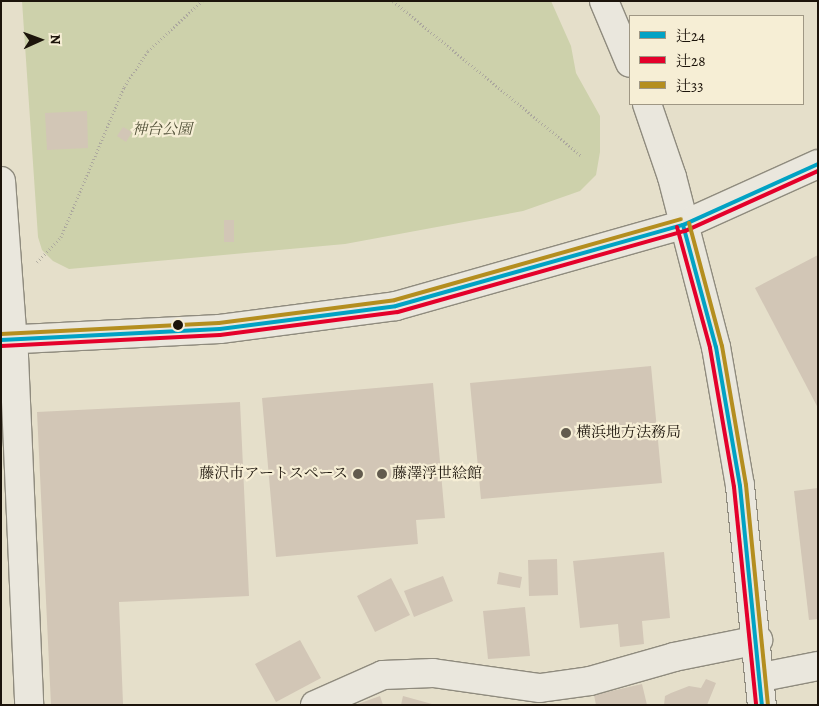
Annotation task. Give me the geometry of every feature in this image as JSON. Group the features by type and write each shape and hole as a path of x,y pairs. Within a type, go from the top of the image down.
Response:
{"street":[{"path":"604,1 629,61"},
{"path":"647,105 672,177 716,347 740,486 762,677 762,705"},
{"path":"7,340 220,329 396,306 683,225 818,164"},
{"path":"1,181 7,340 30,705"},
{"path":"315,705 383,675 433,673 540,688 590,681 674,657 758,640"},
{"path":"762,677 818,666"}],"path":[{"path":"31,268 61,237 124,87 148,51 202,1"},
{"path":"394,1 582,156"}],"green space":[{"name":"神台公園","path":"22,1 551,1 571,46 576,73 600,116 600,152 596,175 580,191 523,211 345,244 69,269 53,261 42,250 38,237"}],"building":[{"path":"87,111 88,148 47,150 45,113"},
{"path":"123,127 132,132 126,142 117,136"},
{"path":"224,220 234,220 234,242 224,242"},
{"path":"818,255 818,408 755,288"},
{"name":"横浜地方法務局","path":"651,366 662,483 481,499 470,383"},
{"path":"433,383 445,518 416,520 418,544 276,557 262,398"},
{"path":"240,402 249,596 119,602 123,704 51,705 37,412"},
{"path":"818,488 818,619 809,620 794,491"},
{"path":"664,552 670,618 642,621 644,644 620,647 618,624 580,628 573,561"},
{"path":"557,559 558,595 529,596 528,560"},
{"path":"499,572 522,577 520,588 497,584"},
{"path":"443,576 453,601 414,617 404,591"},
{"path":"391,578 410,615 375,632 357,596"},
{"path":"525,607 530,656 488,659 483,611"},
{"path":"300,640 321,678 276,702 255,664"},
{"path":"706,679 716,683 707,705 664,705 665,696 689,686 701,688"},
{"path":"642,684 647,705 596,705 594,695"},
{"path":"380,696 383,705 355,705"},
{"path":"403,696 432,704 432,705 401,705"}],"transit line":[{"name":"辻24","path":"1,340 220,329 396,306 683,225 818,164"},
{"name":"辻28","path":"1,346 220,335 398,312 685,231 818,171"},
{"name":"辻33","path":"1,334 219,323 395,300 681,219"},
{"name":"辻33","path":"689,223 722,346 746,485 768,704"},
{"name":"辻24","path":"683,225 716,347 740,486 762,705"},
{"name":"辻28","path":"677,227 710,348 734,487 756,705"}],"place":[{"name":"横浜地方法務局","path":"566,433"},
{"name":"藤沢市アートスペース","path":"358,474"},
{"name":"藤澤浮世絵館","path":"382,474"}]}
